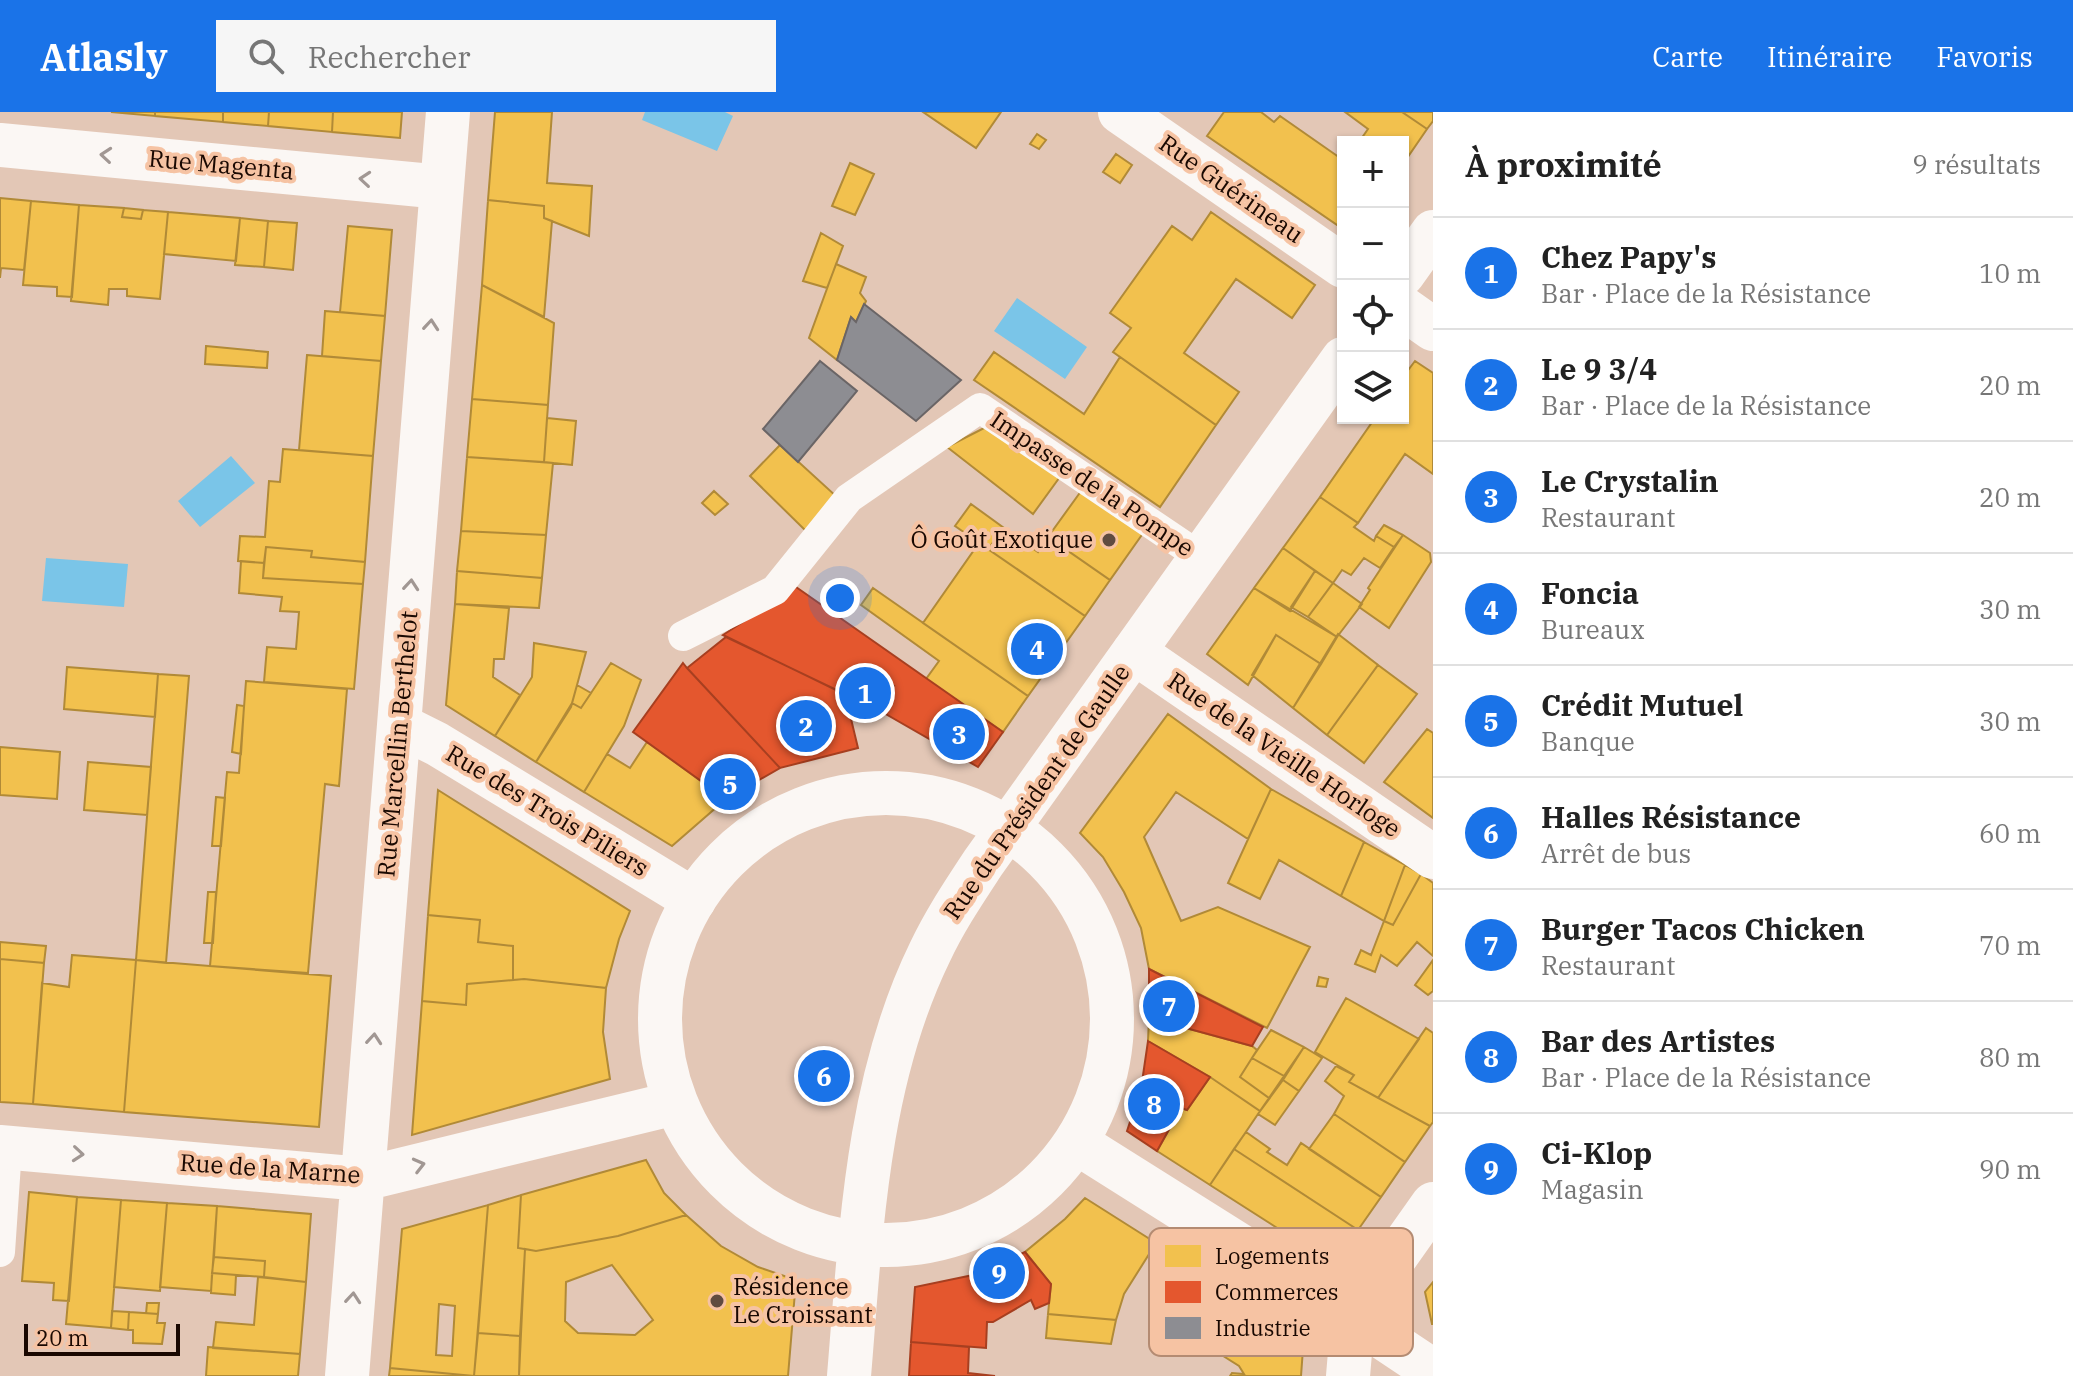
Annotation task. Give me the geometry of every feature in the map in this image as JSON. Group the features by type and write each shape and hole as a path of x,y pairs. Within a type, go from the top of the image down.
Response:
{"street":[{"name":"Rue Marcellin Berthelot","path":"347,1376 448,112"},
{"name":"Rue Guérineau","path":"1120,112 1337,262"},
{"name":"Rue Magenta","path":"0,145 442,187"},
{"path":"1409,266 1433,232"},
{"path":"1409,312 1433,329"},
{"name":"Rue du Président de Gaulle","path":"849,1376 865,1185 878,1113 899,1031 929,954 952,910 1337,367"},
{"name":"Rue de la Vieille Horloge","path":"1134,652 1433,857"},
{"name":"Rue des Trois Piliers","path":"399,725 437,744 694,900"},
{"path":"862,793 914,793 963,805 1010,828 1036,847 1080,899 1101,944 1112,993 1112,1043 1101,1092 1077,1143 1054,1171 1023,1200 986,1223 925,1243 861,1245 821,1236 783,1221 749,1200 719,1172 694,1140 675,1103 662,1052 661,1000 671,948 694,900 725,859 765,827 811,804 837,798 862,793"},
{"name":"Rue de la Marne","path":"4,1148 363,1179 675,1103"},
{"path":"1077,1143 1212,1228"},
{"path":"1413,1232 1433,1204"},
{"path":"1348,1376 1350,1356"},
{"path":"1411,1356 1433,1371"}],"lane":[{"name":"Impasse de la Pompe","path":"683,636 775,590 849,498 980,408 1202,558"},
{"path":"0,1252 4,1148"}],"water":[{"path":"645,112 725,112 733,116 717,151 642,120"},
{"path":"1017,298 1087,347 1065,379 994,331"},
{"path":"231,456 255,483 200,527 178,501"},
{"path":"46,558 128,564 124,607 42,601"}],"building: Logements":[{"path":"111,112 155,112 155,116"},
{"path":"155,112 223,112 223,122 155,116"},
{"path":"223,112 269,112 268,126 223,122"},
{"path":"269,112 333,112 332,132 268,126"},
{"path":"333,112 402,112 400,138 332,132"},
{"path":"495,112 552,112 547,183 592,186 589,236 544,218 544,206 488,200"},
{"path":"923,112 1001,112 976,148"},
{"path":"1224,112 1261,112 1274,122 1280,116 1337,156 1337,225 1207,136"},
{"path":"1345,112 1402,112 1427,129 1409,155 1409,136 1363,136 1368,129"},
{"path":"1402,112 1433,112 1433,121 1427,129"},
{"path":"1037,134 1046,140 1039,149 1030,144"},
{"path":"1116,154 1132,165 1120,183 1103,172"},
{"path":"850,163 874,174 855,215 832,206"},
{"path":"0,198 31,201 24,270 1,268 0,278"},
{"path":"488,200 544,206 544,218 552,221 544,317 482,285"},
{"path":"31,201 79,205 72,297 57,296 57,287 23,285"},
{"path":"79,205 124,208 122,217 141,219 143,210 168,212 160,299 127,296 127,289 109,289 108,305 71,301"},
{"path":"124,208 143,210 141,219 122,217"},
{"path":"168,212 240,218 236,261 164,254"},
{"path":"1211,212 1315,285 1292,318 1236,279 1184,353 1239,392 1216,425 1113,352 1131,328 1110,313 1172,226 1192,240"},
{"path":"240,218 268,221 264,267 235,265"},
{"path":"268,221 297,223 293,270 264,267"},
{"path":"348,226 392,230 385,316 340,312"},
{"path":"821,233 843,246 827,288 803,281"},
{"path":"836,264 866,277 860,293 866,301 856,322 851,317 837,360 809,338"},
{"path":"482,285 554,323 548,405 472,399"},
{"path":"325,311 385,316 381,361 322,356"},
{"path":"206,346 268,352 267,368 205,364"},
{"path":"994,352 1084,414 1120,357 1216,425 1160,507 974,380"},
{"path":"307,355 381,361 373,456 299,450"},
{"path":"1415,361 1433,373 1433,474 1405,454 1358,523 1320,497 1371,424 1409,424 1409,369"},
{"path":"472,399 548,405 544,462 467,457"},
{"path":"547,418 576,421 572,465 544,462"},
{"path":"990,425 1062,474 1033,514 947,447"},
{"path":"780,445 837,497 809,534 750,476"},
{"path":"283,449 373,456 365,562 311,557 312,551 266,547 264,563 238,561 240,536 265,537 269,481 280,482"},
{"path":"467,457 553,463 546,535 461,531"},
{"path":"1084,487 1146,529 1110,580 1048,537"},
{"path":"714,491 728,504 715,515 702,503"},
{"path":"1320,497 1358,523 1354,527 1374,541 1376,536 1394,547 1380,568 1364,558 1351,575 1342,570 1333,583 1283,548"},
{"path":"971,504 1004,528 988,549 955,526"},
{"path":"1384,525 1403,535 1394,547 1376,536"},
{"path":"1004,528 1038,552 1048,537 1110,580 1085,616 988,549"},
{"path":"461,531 546,535 542,578 457,571"},
{"path":"1403,535 1430,553 1431,562 1389,628 1359,607"},
{"path":"979,543 1085,616 1028,696 923,623"},
{"path":"266,547 312,551 311,557 365,562 363,584 263,578"},
{"path":"1283,548 1315,571 1290,611 1254,588"},
{"path":"241,561 264,563 263,578 363,584 354,689 264,682 267,647 296,649 299,612 280,611 282,597 239,593"},
{"path":"457,571 542,578 539,608 455,604"},
{"path":"1315,571 1333,583 1308,617 1291,607"},
{"path":"1333,583 1362,604 1337,637 1308,617"},
{"path":"873,588 1028,696 1003,732 926,679 939,661 861,605"},
{"path":"1254,588 1337,637 1321,664 1276,635 1248,685 1207,654"},
{"path":"455,604 509,608 504,659 494,659 493,677 520,695 495,736 446,705"},
{"path":"1338,634 1378,665 1327,735 1293,708"},
{"path":"1276,635 1321,664 1293,708 1252,675"},
{"path":"534,643 586,652 571,707 536,762 495,736 532,677"},
{"path":"611,663 641,680 624,726 584,792 536,762 572,703 581,708"},
{"path":"1378,665 1417,694 1364,763 1327,735"},
{"path":"67,667 158,674 155,717 64,709"},
{"path":"158,674 189,676 166,963 136,960"},
{"path":"246,681 347,689 339,786 325,784 308,973 210,966 227,772 239,773"},
{"path":"577,685 591,693 581,708 572,703"},
{"path":"237,705 244,706 241,754 232,752"},
{"path":"1168,714 1271,789 1248,839 1176,792 1144,837 1181,921 1218,907 1310,947 1267,1028 1149,969 1141,928 1124,892 1103,857 1080,833"},
{"path":"1427,729 1433,733 1433,818 1384,782"},
{"path":"647,742 726,799 672,846 584,792 607,754 630,768"},
{"path":"0,747 60,752 57,799 0,795"},
{"path":"88,762 151,767 147,815 84,810"},
{"path":"1271,789 1364,842 1341,896 1279,860 1260,899 1228,883"},
{"path":"438,790 630,911 606,988 513,980 513,946 478,942 480,920 428,915"},
{"path":"216,797 225,798 221,846 212,846"},
{"path":"1364,842 1405,865 1384,921 1341,896"},
{"path":"1405,865 1421,874 1393,925 1384,921"},
{"path":"1421,874 1433,883 1433,956 1417,942 1397,966 1381,955 1375,972 1355,964 1361,950 1371,955 1384,921 1393,925"},
{"path":"208,892 216,892 213,943 204,943"},
{"path":"428,915 480,920 478,942 513,946 513,980 467,984 466,1005 422,1001"},
{"path":"0,942 46,946 44,963 0,959"},
{"path":"72,955 136,960 124,1112 33,1104 42,983 69,987"},
{"path":"0,959 44,963 33,1104 0,1102"},
{"path":"136,960 331,976 319,1127 124,1112"},
{"path":"1433,960 1433,991 1428,995 1415,985"},
{"path":"1319,977 1328,979 1326,987 1317,986"},
{"path":"524,979 606,988 603,1032 610,1079 412,1135 422,1001 466,1005 467,984"},
{"path":"1346,998 1419,1039 1378,1098 1349,1082 1354,1075 1315,1052"},
{"path":"1149,1018 1252,1046 1257,1050 1240,1077 1269,1098 1260,1111 1148,1041"},
{"path":"1426,1028 1433,1033 1433,1122 1430,1126 1378,1098"},
{"path":"1271,1030 1304,1047 1284,1076 1252,1058"},
{"path":"1304,1047 1322,1058 1299,1091 1283,1080"},
{"path":"1252,1058 1284,1076 1269,1098 1240,1077"},
{"path":"1336,1066 1354,1075 1349,1082 1430,1126 1405,1162 1334,1114 1344,1096 1325,1081"},
{"path":"1210,1077 1260,1111 1210,1185 1157,1151 1181,1108 1187,1110"},
{"path":"1283,1080 1299,1091 1275,1125 1258,1114"},
{"path":"1334,1114 1405,1162 1381,1197 1309,1149"},
{"path":"1246,1132 1270,1149 1267,1152 1287,1165 1301,1143 1381,1197 1359,1228 1355,1228 1234,1149"},
{"path":"1234,1149 1355,1228 1277,1228 1210,1185"},
{"path":"646,1160 664,1193 686,1215 618,1236 536,1251 518,1248 521,1195"},
{"path":"29,1192 77,1197 69,1301 53,1300 54,1283 22,1281"},
{"path":"521,1195 518,1248 525,1249 520,1336 478,1333 488,1205"},
{"path":"77,1197 121,1200 111,1328 66,1324"},
{"path":"1085,1198 1149,1239 1149,1254 1124,1294 1116,1320 1048,1314 1051,1284 1025,1252"},
{"path":"121,1200 167,1203 160,1291 114,1287"},
{"path":"167,1203 217,1206 211,1291 160,1287"},
{"path":"488,1205 474,1376 390,1368 402,1229","holes":["439,1304 455,1306 452,1356 436,1355"]},
{"path":"217,1206 311,1214 306,1282 264,1277 265,1261 214,1257"},
{"name":"Résidence Le Croissant","path":"686,1215 721,1246 758,1267 796,1280 788,1376 519,1376 525,1249 536,1251 618,1236","holes":["612,1265 653,1320 635,1335 578,1333 565,1321 566,1282"]},
{"path":"214,1257 265,1261 264,1277 212,1273"},
{"path":"212,1273 236,1275 235,1295 211,1293"},
{"path":"258,1277 306,1282 300,1354 213,1348 216,1322 254,1325"},
{"path":"1433,1282 1433,1324 1432,1324 1425,1292"},
{"path":"147,1303 159,1303 158,1314 146,1314"},
{"path":"112,1311 129,1312 128,1330 111,1328"},
{"path":"129,1312 158,1314 157,1323 165,1323 162,1344 133,1343 133,1330 128,1330"},
{"path":"1048,1314 1116,1320 1111,1344 1046,1338"},
{"path":"478,1333 520,1336 519,1376 474,1376"},
{"path":"208,1347 300,1354 298,1376 206,1376"},
{"path":"1223,1356 1302,1356 1301,1376 1230,1376 1232,1373 1244,1374 1239,1366"},
{"path":"390,1368 474,1376 389,1376"}],"building: Commerces":[{"path":"796,587 1003,732 978,767 877,709 894,686 861,665 840,692 723,635"},
{"path":"726,637 845,694 858,748 780,768 687,668"},
{"path":"683,663 780,768 726,799 633,732"},
{"path":"1149,969 1263,1027 1252,1046 1149,1018"},
{"path":"1148,1041 1210,1077 1187,1110 1181,1108 1157,1151 1127,1131 1141,1089"},
{"path":"1025,1252 1051,1284 1049,1303 1035,1309 1031,1300 993,1322 987,1322 986,1348 911,1342 915,1287 973,1275"},
{"path":"911,1342 969,1347 968,1373 995,1376 909,1376"}],"building: Industrie":[{"path":"864,304 961,380 916,421 837,360 851,317 856,322"},
{"path":"820,361 857,391 798,462 763,429"}],"place":[{"name":"Ô Goût Exotique","path":"1109,540"},
{"name":"Foncia","path":"1037,649"},
{"name":"Chez Papy's","path":"865,693"},
{"name":"Le 9 3/4","path":"806,726"},
{"name":"Le Crystalin","path":"959,734"},
{"name":"Crédit Mutuel","path":"730,784"},
{"name":"Burger Tacos Chicken","path":"1169,1006"},
{"name":"Halles Résistance","path":"824,1076"},
{"name":"Bar des Artistes","path":"1154,1104"},
{"name":"Ci-Klop","path":"999,1273"},
{"name":"Résidence Le Croissant","path":"717,1301"}]}
